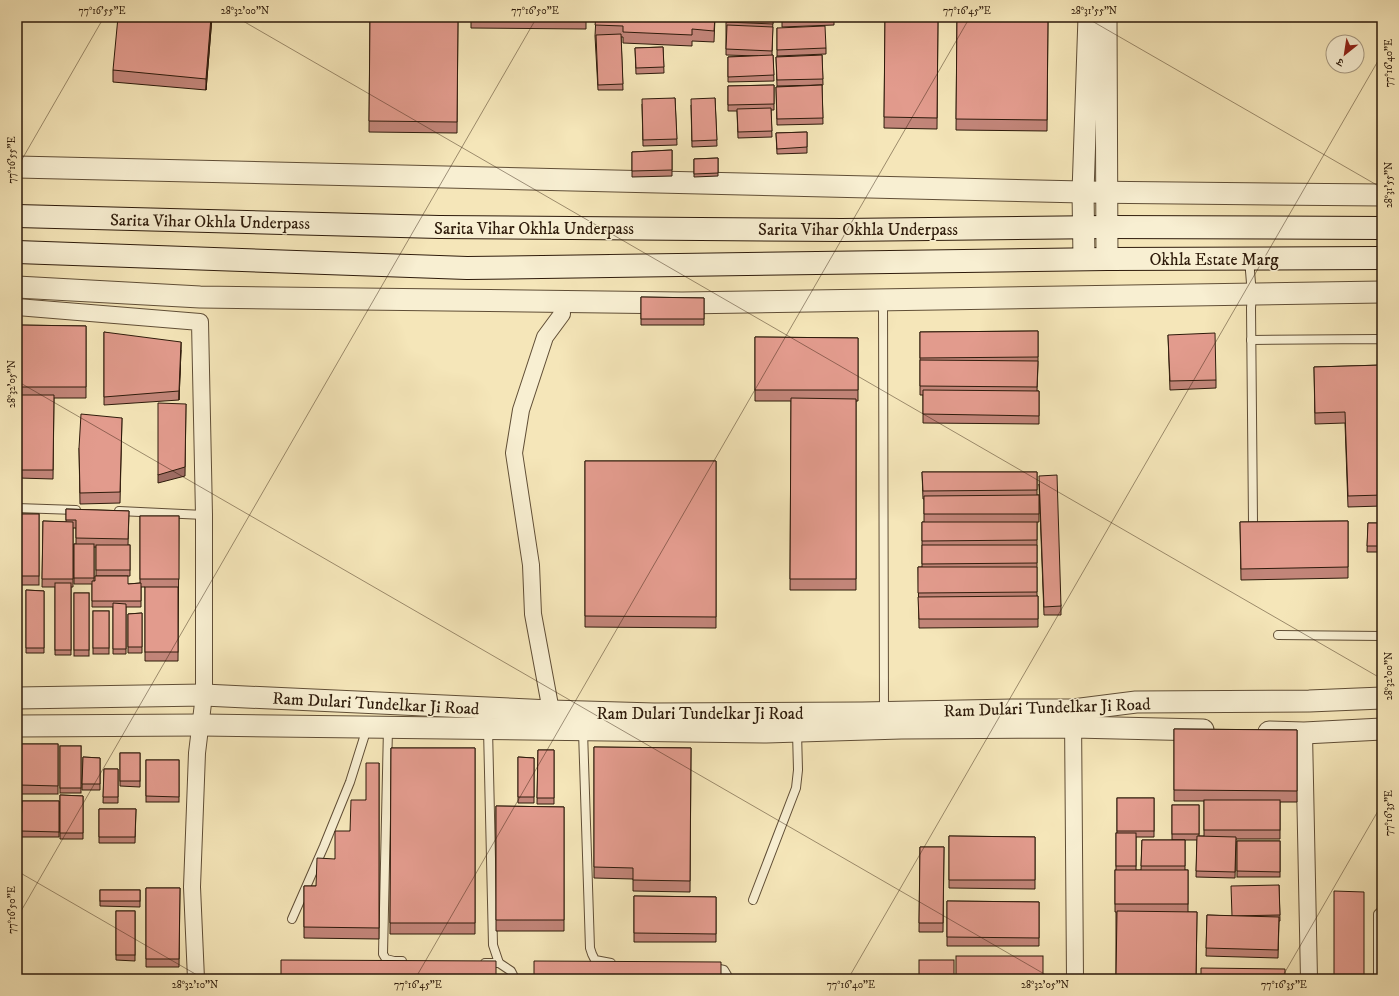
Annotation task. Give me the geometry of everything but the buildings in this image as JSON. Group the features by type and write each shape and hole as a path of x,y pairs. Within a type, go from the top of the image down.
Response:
{"main road":[{"name":"Sarita Vihar Okhla Underpass","path":"17,216 447,228 842,230 1052,228"},
{"name":"Okhla Estate Marg","path":"1052,228 1382,228"},
{"name":"Sarita Vihar Okhla Underpass","path":"17,252 467,268 1046,260"},
{"name":"Okhla Estate Marg","path":"1046,260 1382,258"}],"street":[{"path":"1084,259 1083,192 1089,17"},
{"path":"1106,17 1107,259"},
{"path":"17,167 1107,193 1382,195"},
{"path":"17,287 200,297 682,303 1382,292"},
{"path":"100,314 101,291"},
{"path":"551,711 533,614 531,565 514,453 521,410 545,337 562,314 561,301"},
{"path":"17,308 200,322 204,515 204,695 197,753 192,887 196,979"},
{"name":"Ram Dulari Tundelkar Ji Road","path":"17,698 204,695 551,711 583,721 797,732 1073,719 1136,702 1308,701 1382,698"},
{"name":"Ram Dulari Tundelkar Ji Road","path":"583,721 654,714 884,712 1073,719 1225,731"},
{"path":"1073,719 1075,979"},
{"path":"17,726 201,724 488,728 583,721"},
{"path":"1249,731 1304,733 1382,730"},
{"path":"1304,733 1309,979"}],"lane":[{"path":"1249,258 1252,295 1253,522"},
{"path":"883,300 884,712"},
{"path":"1251,340 1377,339 1382,341"},
{"path":"17,508 85,510"},
{"path":"109,511 204,515"},
{"path":"1278,635 1382,636"},
{"path":"583,721 590,948 595,960 621,963"},
{"path":"292,919 350,782 368,726"},
{"path":"388,727 382,954 386,959 409,961"},
{"path":"488,728 493,945 499,963"},
{"path":"753,900 796,788 798,770 797,732"},
{"path":"1378,979 1378,914 1382,910"},
{"path":"477,962 499,963 511,972 515,979"},
{"path":"704,967 719,968 724,970 728,975 727,979"}]}
